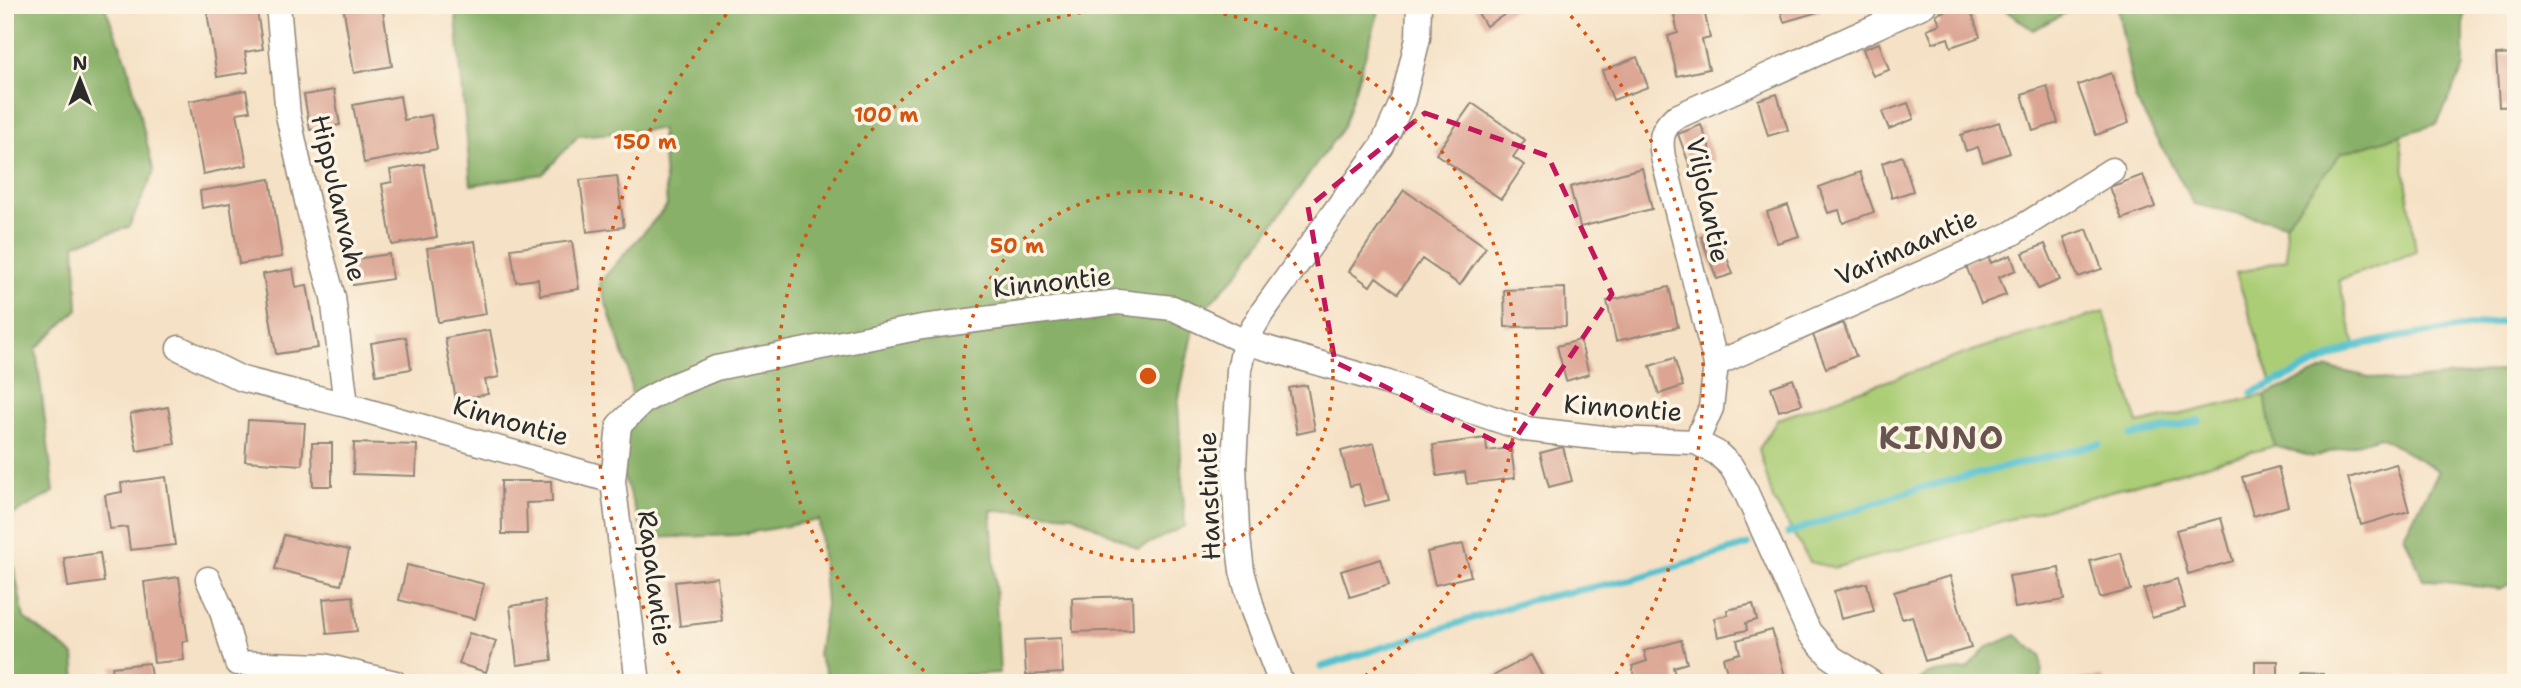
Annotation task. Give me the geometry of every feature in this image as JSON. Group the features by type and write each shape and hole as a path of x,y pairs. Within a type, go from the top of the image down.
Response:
{"street":[{"name":"Hippulanvahe","path":"278,5 288,115 332,297 346,405"},
{"name":"Hanstintie","path":"1280,683 1253,611 1242,570 1234,466 1239,370 1245,342 1261,314 1382,146 1403,100 1418,38 1419,5"},
{"name":"Viljolantie","path":"1696,442 1712,408 1716,364 1663,157 1661,141 1664,128 1674,118 1924,5"},
{"name":"Varimaantie","path":"1716,364 2011,233 2112,170"},
{"name":"Kinnontie","path":"179,348 242,379 346,405 613,481 619,425 644,401 716,368 922,327 1118,302 1173,308 1245,342 1385,382 1525,429 1612,439 1696,442 1717,453 1731,466 1745,490 1809,632 1832,658 1872,683"},
{"name":"Rapalantie","path":"613,481 638,683"},
{"path":"208,579 221,608 237,663 324,666 395,683"}],"highlighted area":[{"path":"1425,113 1548,156 1612,294 1509,448 1335,362 1308,207"}],"green space":[{"path":"5,5 104,5 127,62 154,172 129,227 75,244 78,309 36,349 54,492 5,519"},
{"path":"455,5 1381,5 1343,127 1239,272 1195,319 1178,403 1185,526 1138,549 1073,515 991,510 1000,673 831,682 818,655 826,605 819,520 737,535 645,538 616,455 633,404 628,368 599,283 667,206 661,129 578,136 543,174 471,185"},
{"path":"1998,5 2111,5 2071,10 2033,30"},
{"path":"2117,5 2464,5 2464,67 2437,124 2341,153 2285,224 2194,204 2135,99"},
{"path":"2400,135 2416,252 2339,280 2355,346 2272,384 2236,273 2287,259 2285,224 2341,153"},
{"path":"2104,312 2138,424 2265,395 2274,446 1834,568 1810,562 1773,499 1759,449 1778,419 1990,345"},
{"path":"2328,368 2393,382 2516,369 2516,581 2500,589 2423,579 2404,535 2439,471 2380,437 2313,457 2274,446 2265,395"},
{"path":"5,523 24,618 74,655 76,683 5,683"},
{"path":"2016,635 2041,656 2042,683 1916,683 1927,674 1967,669 1986,648"}],"building":[{"path":"206,5 256,5 263,49 245,52 248,72 217,77"},
{"path":"343,5 382,5 392,66 354,73"},
{"path":"1473,5 1520,5 1486,26"},
{"path":"1672,5 1703,5 1710,38 1702,40 1709,69 1677,76 1668,36 1678,33"},
{"path":"1779,5 1819,5 1821,11 1784,22"},
{"path":"1961,5 1969,5 1980,37 1951,47 1948,38 1933,43 1927,29 1940,24 1936,14"},
{"path":"1879,43 1889,70 1873,76 1863,49"},
{"path":"2516,54 2516,106 2499,107 2496,55"},
{"path":"1637,57 1648,87 1613,100 1602,71"},
{"path":"2111,73 2129,123 2096,135 2078,85"},
{"path":"2047,86 2058,123 2033,131 2022,94"},
{"path":"246,90 250,111 237,113 247,165 203,174 189,101"},
{"path":"334,90 340,125 310,130 304,95"},
{"path":"1777,94 1788,130 1768,136 1758,100"},
{"path":"400,96 404,120 431,115 437,149 364,163 353,105"},
{"path":"1472,103 1525,140 1513,157 1524,165 1501,199 1436,154"},
{"path":"1908,103 1914,119 1889,129 1882,112"},
{"path":"1999,122 2010,153 1983,162 1978,147 1966,151 1961,135"},
{"path":"1701,125 1715,161 1691,169 1678,134"},
{"path":"1902,156 1913,191 1892,198 1882,163"},
{"path":"424,164 437,237 392,245 382,184 392,182 390,170"},
{"path":"1642,168 1652,209 1580,227 1570,187"},
{"path":"1860,172 1874,212 1843,223 1839,210 1828,213 1819,187"},
{"path":"2143,175 2155,207 2122,219 2110,187"},
{"path":"617,176 624,227 587,232 580,180"},
{"path":"270,179 282,257 239,264 230,203 202,208 200,191"},
{"path":"1404,190 1486,247 1460,285 1422,259 1398,293 1376,277 1370,286 1349,271"},
{"path":"1788,205 1799,236 1777,243 1767,212"},
{"path":"2087,229 2102,269 2078,277 2064,237"},
{"path":"1717,231 1733,274 1717,279 1701,237"},
{"path":"475,241 486,314 438,322 427,248"},
{"path":"572,241 579,289 540,295 538,279 516,282 511,249"},
{"path":"2045,244 2060,280 2038,289 2023,253"},
{"path":"389,254 392,279 353,285 349,260"},
{"path":"1987,254 1991,263 2011,255 2016,270 1999,277 2006,295 1981,304 1965,263"},
{"path":"293,269 296,287 307,285 318,348 276,354 263,274"},
{"path":"1669,287 1678,327 1616,341 1607,301"},
{"path":"1565,288 1566,326 1505,327 1504,290"},
{"path":"1843,323 1856,356 1826,368 1813,335"},
{"path":"490,330 499,377 485,380 488,394 456,400 445,338"},
{"path":"406,337 411,369 376,375 371,343"},
{"path":"1580,340 1589,374 1566,381 1557,346"},
{"path":"1674,358 1683,386 1659,394 1650,366"},
{"path":"1793,379 1802,404 1779,411 1771,387"},
{"path":"1307,385 1315,430 1297,434 1289,388"},
{"path":"168,407 175,444 137,451 130,414"},
{"path":"248,420 305,423 302,465 245,461"},
{"path":"1486,438 1487,451 1511,448 1515,478 1467,484 1465,472 1437,476 1433,445"},
{"path":"312,443 332,443 332,486 313,486"},
{"path":"354,443 417,445 416,476 353,474"},
{"path":"1374,443 1389,500 1365,506 1359,484 1350,486 1341,451"},
{"path":"1563,447 1572,481 1549,487 1540,453"},
{"path":"2396,464 2409,511 2361,525 2348,478"},
{"path":"2278,467 2288,506 2253,516 2242,477"},
{"path":"166,477 175,545 130,550 127,527 110,529 105,495 122,492 121,483"},
{"path":"501,481 551,481 552,502 526,503 527,534 502,534"},
{"path":"2221,518 2233,561 2188,574 2176,530"},
{"path":"284,535 349,550 341,585 275,569"},
{"path":"1463,544 1471,576 1435,585 1427,552"},
{"path":"100,553 104,582 68,587 64,558"},
{"path":"2121,553 2131,590 2100,598 2090,561"},
{"path":"1381,559 1389,585 1350,597 1341,571"},
{"path":"407,565 484,584 475,619 399,600"},
{"path":"2059,568 2064,600 2015,608 2009,576"},
{"path":"1950,576 1971,648 1925,661 1912,616 1902,619 1894,592"},
{"path":"179,577 188,641 182,642 184,660 154,663 144,582"},
{"path":"717,577 722,621 680,626 675,582"},
{"path":"2177,579 2185,608 2152,618 2144,589"},
{"path":"1867,583 1874,611 1841,619 1834,591"},
{"path":"353,596 357,631 327,634 323,599"},
{"path":"1132,596 1133,630 1073,632 1072,598"},
{"path":"545,601 552,660 517,665 510,606"},
{"path":"1753,604 1757,620 1746,623 1747,630 1718,637 1714,618 1728,615 1727,610"},
{"path":"1772,630 1787,683 1730,683 1723,658 1740,653 1737,640"},
{"path":"469,633 496,641 486,672 459,664"},
{"path":"1061,638 1063,673 1026,675 1024,640"},
{"path":"1681,640 1687,663 1673,667 1677,683 1637,683 1632,666 1647,661 1644,651"},
{"path":"1531,655 1546,683 1481,683"},
{"path":"2255,661 2278,661 2278,683 2255,683"},
{"path":"149,663 152,683 114,683 112,667"},
{"path":"2301,673 2323,674 2323,683 2301,683"},
{"path":"2103,677 2104,683 2079,683 2079,679"}],"waterway":[{"path":"2252,393 2355,346 2516,319"},
{"path":"2131,436 2199,421"},
{"path":"1788,533 1916,489 2099,444"},
{"path":"1321,667 1530,600 1634,579 1748,545"}],"district":[{"name":"KINNO","path":"1942,437"}]}
